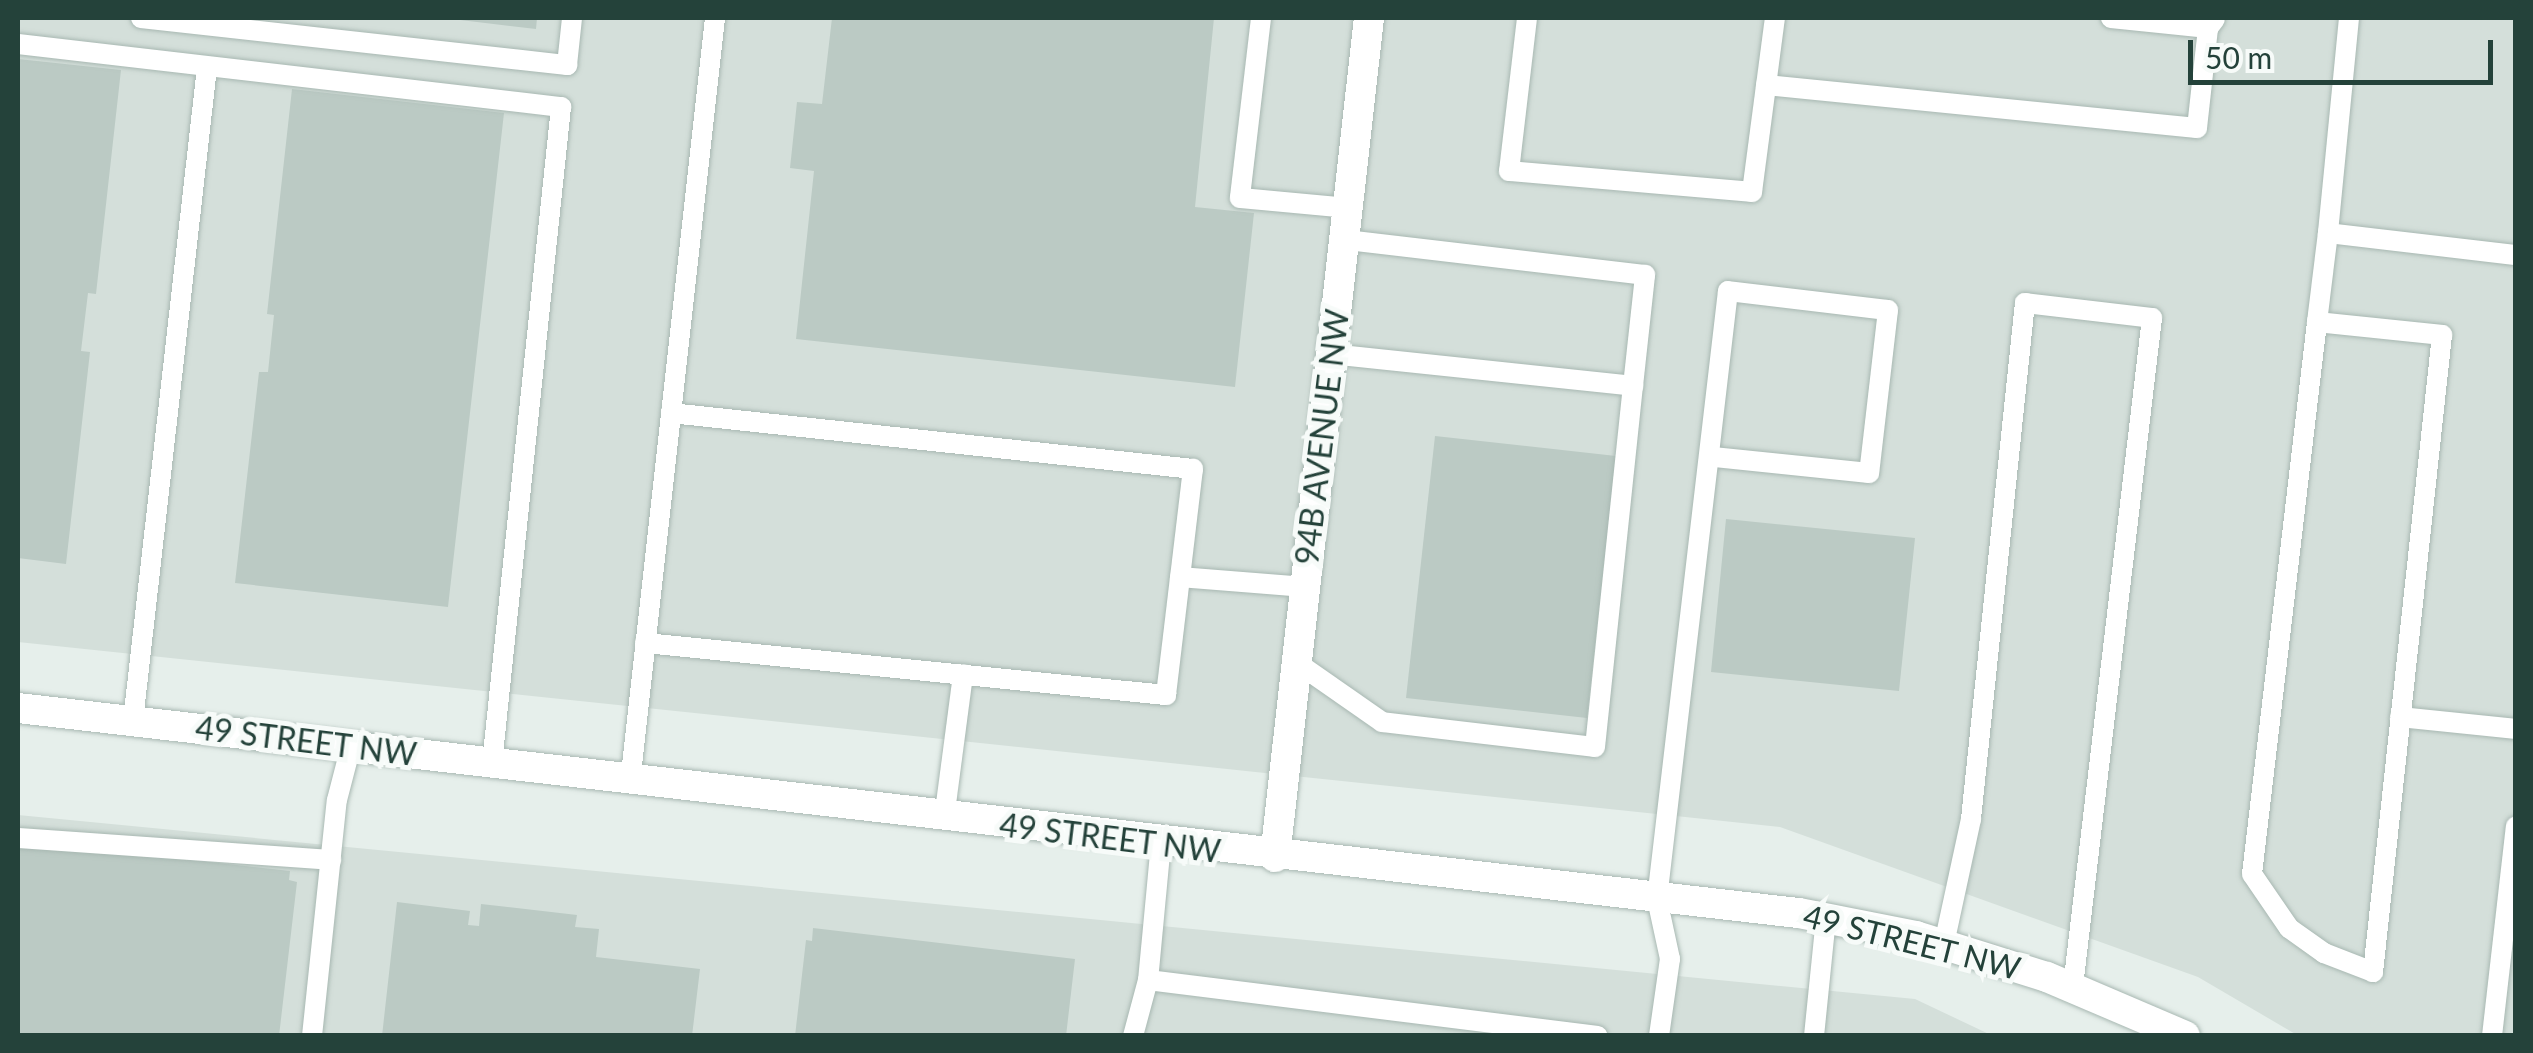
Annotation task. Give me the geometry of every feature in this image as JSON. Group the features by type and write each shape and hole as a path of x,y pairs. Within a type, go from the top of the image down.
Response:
{"street":[{"name":"94B AVENUE NW","path":"1275,856 1369,18"},
{"name":"49 STREET NW","path":"18,708 630,783 1826,918 1944,944 2073,986 2186,1036"}],"lane":[{"path":"141,18 567,66 572,18"},
{"path":"630,783 715,18"},
{"path":"1261,18 1240,198 1348,208"},
{"path":"1528,18 1509,171 1752,192 1775,18"},
{"path":"1766,85 2197,128 2212,23 2111,18"},
{"path":"2317,322 2442,335 2373,972 2324,953 2289,928 2252,874 2317,322 2328,234 2349,18"},
{"path":"18,44 561,106 492,764"},
{"path":"133,721 207,66"},
{"path":"2328,234 2516,255"},
{"path":"1296,662 1382,722 1594,747 1645,275 1345,240"},
{"path":"1659,1036 1670,959 1657,899 1713,457 1728,291 1888,310 1868,473 1713,457"},
{"path":"1944,944 1971,820 2025,303 2152,318 2073,986"},
{"path":"1331,354 1633,386"},
{"path":"645,644 1166,694 1192,469 670,413"},
{"path":"1180,577 1305,586"},
{"path":"944,818 962,674"},
{"path":"2400,717 2516,729"},
{"path":"312,1036 330,860 352,746"},
{"path":"2492,1036 2516,826"},
{"path":"18,838 330,860"},
{"path":"1133,1036 1148,980 1161,843"},
{"path":"1814,1036 1826,918"},
{"path":"1148,980 1528,1031 1598,1036"}],"shaded area":[{"path":"18,18 2515,18 2515,1035 2297,1035 2198,977 1780,827 18,642"},
{"path":"18,815 1915,999 1991,1035 18,1035"}],"building":[{"path":"444,18 537,18 536,29"},
{"path":"832,18 1214,18 1195,207 1254,213 1235,387 796,339 814,171 790,168 797,102 822,104"},
{"path":"18,59 121,70 96,294 88,293 81,351 90,352 66,564 18,558"},
{"path":"292,89 504,113 448,607 235,583 259,372 268,372 274,315 267,314"},
{"path":"1435,436 1616,456 1587,718 1406,698"},
{"path":"1726,519 1915,538 1899,691 1711,672"},
{"path":"23,841 290,871 289,880 297,882 279,1036 18,1036 18,849"},
{"path":"397,902 470,911 468,925 479,926 481,904 577,915 575,927 599,929 596,957 700,969 692,1036 382,1036"},
{"path":"813,928 1075,959 1066,1036 795,1036 806,940 812,941"}]}
